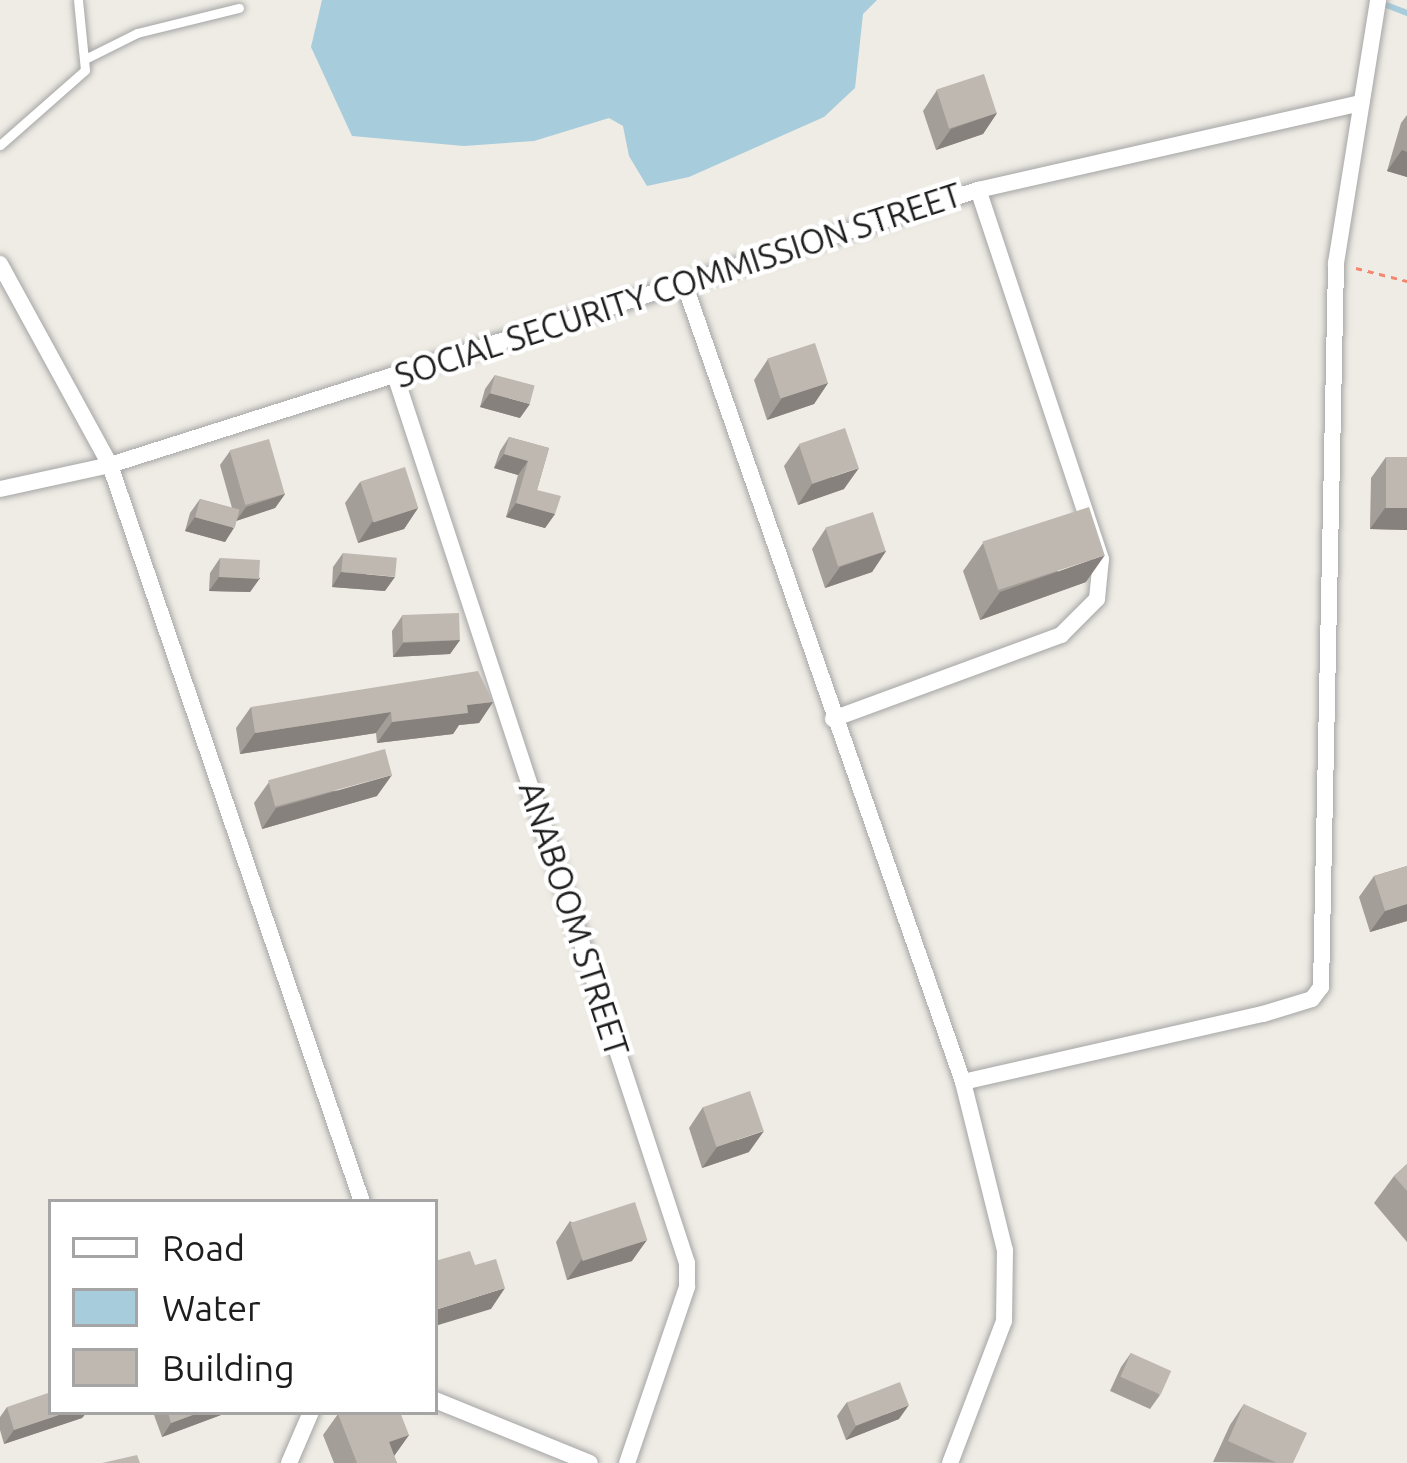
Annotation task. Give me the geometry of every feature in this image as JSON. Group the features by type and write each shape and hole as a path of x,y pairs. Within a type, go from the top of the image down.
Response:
{"street":[{"path":"963,1082 1263,1014 1312,999 1321,987 1336,263 1378,0"},
{"name":"SOCIAL SECURITY COMMISSION STREET","path":"0,489 110,465 978,190 1361,103"},
{"path":"833,718 1061,634 1097,599 1101,559 978,190"},
{"path":"0,264 110,465 361,1199"},
{"path":"684,283 963,1082 1009,1282 1004,1321 950,1463"},
{"name":"ANABOOM STREET","path":"395,375 687,1263 687,1287 627,1463"},
{"path":"438,1401 590,1463"},
{"path":"289,1463 310,1415"}],"lane":[{"path":"0,145 75,85 87,58 78,0"},
{"path":"87,58 137,33 239,8"}],"path":[{"path":"1336,263 1407,281"}],"water":[{"path":"322,0 877,0 863,14 855,88 824,117 689,177 647,186 629,156 623,126 609,118 534,141 464,146 352,136 311,47"}],"building":[{"path":"984,74 997,113 949,128 936,89"},
{"path":"815,343 828,383 780,398 767,358"},
{"path":"495,375 535,386 530,404 490,393"},
{"path":"845,428 859,468 812,484 799,444"},
{"path":"509,437 549,448 537,490 561,496 555,514 516,503 528,461 504,454"},
{"path":"269,439 285,494 245,505 230,450"},
{"path":"1386,457 1407,457 1407,508 1386,508"},
{"path":"405,467 418,508 374,522 360,482"},
{"path":"200,499 240,510 235,528 195,517"},
{"path":"1089,507 1105,556 998,590 982,542"},
{"path":"873,512 886,551 838,566 825,527"},
{"path":"343,553 397,558 395,577 341,572"},
{"path":"220,558 260,560 259,579 219,577"},
{"path":"459,613 460,640 403,642 402,615"},
{"path":"478,671 493,702 467,705 468,713 392,722 391,712 255,733 251,707"},
{"path":"385,749 392,775 275,806 268,780"},
{"path":"1407,866 1407,904 1385,911 1374,876"},
{"path":"750,1091 764,1131 716,1147 703,1107"},
{"path":"1407,1164 1407,1191 1394,1176"},
{"path":"635,1202 647,1240 583,1261 570,1223"},
{"path":"470,1251 475,1265 496,1259 505,1288 438,1309 438,1260"},
{"path":"1131,1353 1171,1371 1161,1395 1120,1377"},
{"path":"900,1382 909,1405 856,1426 847,1402"},
{"path":"48,1393 48,1415 59,1415 14,1430 7,1407"},
{"path":"1244,1404 1307,1433 1293,1463 1277,1463 1228,1441"},
{"path":"169,1415 193,1415 171,1423"},
{"path":"338,1415 401,1415 409,1435 389,1442 397,1463 357,1463"},
{"path":"137,1455 140,1463 102,1463"}],"waterway":[{"path":"1381,3 1407,13"}]}
